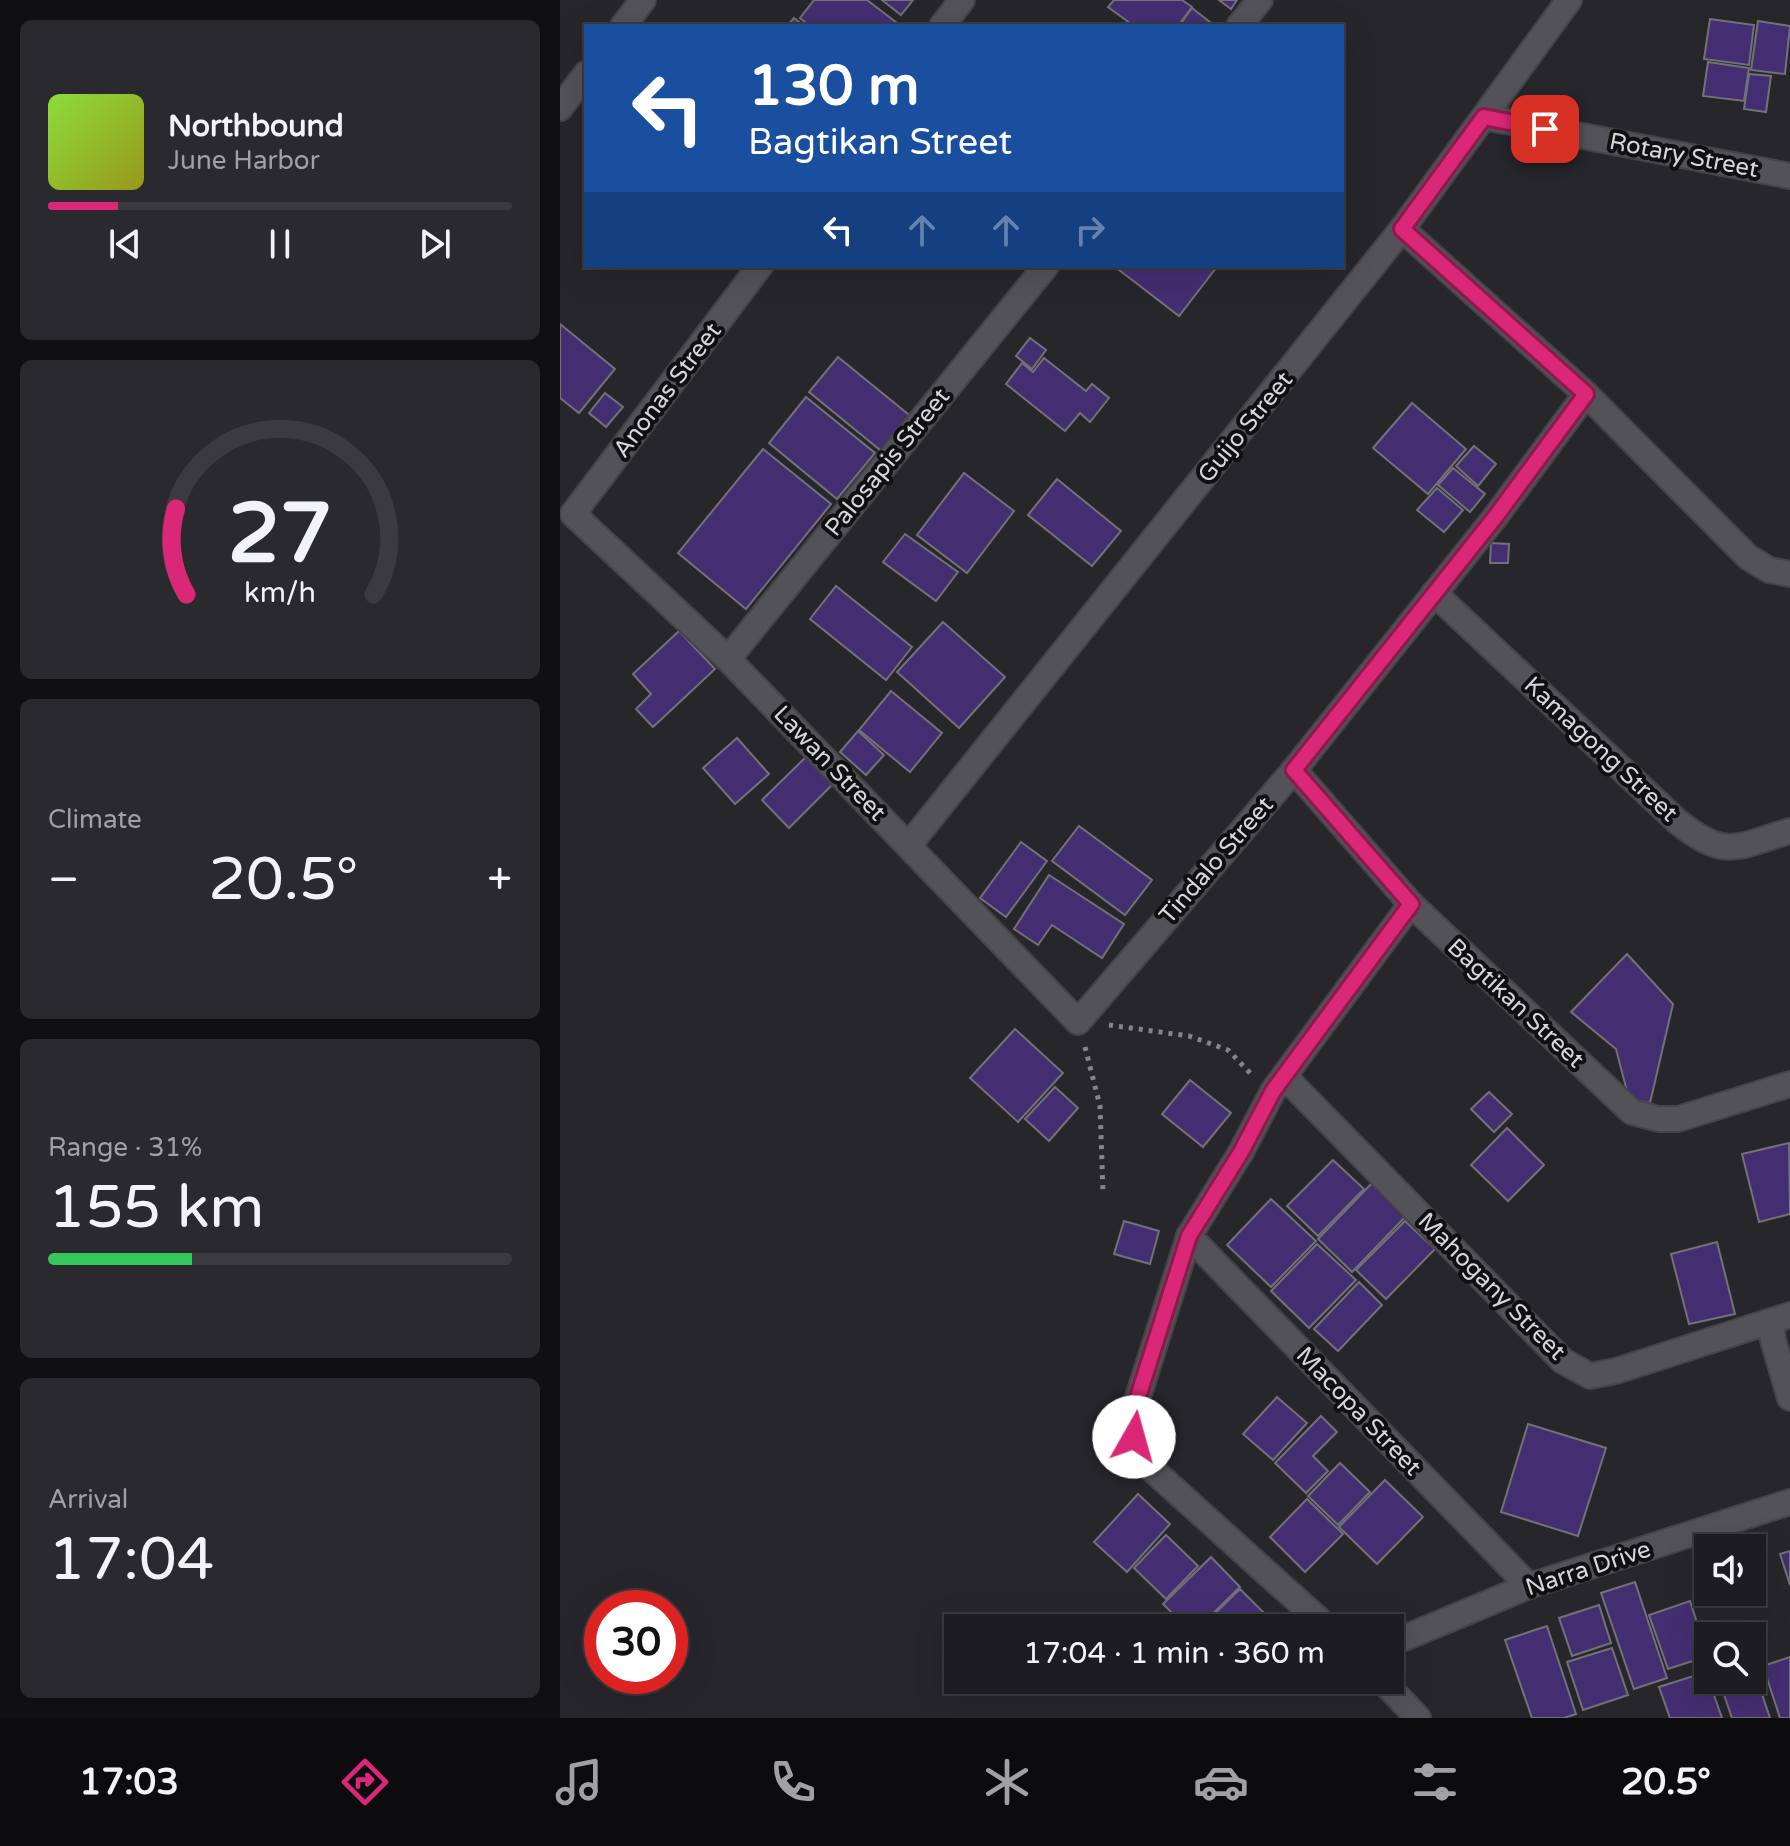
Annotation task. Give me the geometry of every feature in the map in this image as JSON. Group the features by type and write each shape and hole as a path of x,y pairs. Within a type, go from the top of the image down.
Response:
{"street":[{"path":"625,24 643,0"},
{"path":"944,24 962,0"},
{"path":"1241,24 1260,0"},
{"name":"Guijo Street","path":"909,845 1402,229 1569,0"},
{"path":"560,108 584,77"},
{"name":"Rotary Street","path":"1484,117 1790,176"},
{"path":"1402,229 1586,394 1748,557 1769,570 1790,574"},
{"name":"Anonas Street","path":"573,514 758,268"},
{"name":"Palosapis Street","path":"728,659 1044,268"},
{"name":"Tindalo Street","path":"1078,1022 1294,770 1496,516 1586,394"},
{"name":"Lawan Street","path":"573,514 728,659 1078,1022"},
{"name":"Kamagong Street","path":"1434,593 1702,841 1730,849 1790,831"},
{"name":"Bagtikan Street","path":"1294,770 1411,904 1632,1112 1659,1119 1678,1119 1790,1084"},
{"path":"1312,1614 1146,1464 1134,1437 1133,1413 1189,1236 1279,1084 1411,904"},
{"name":"Mahogany Street","path":"1279,1084 1563,1361 1590,1376 1616,1371 1780,1319"},
{"name":"Macopa Street","path":"1189,1236 1529,1586"},
{"path":"1780,1319 1773,1340 1790,1398"},
{"name":"Narra Drive","path":"1404,1638 1529,1586 1790,1502"},
{"path":"1395,1694 1418,1718"}],"path":[{"path":"1103,1193 1100,1106 1078,1022 1189,1036 1228,1050 1246,1070 1279,1084"}],"building":[{"path":"814,0 867,0 898,24 808,24 800,18"},
{"path":"882,0 913,0 901,15"},
{"path":"1114,0 1182,0 1192,7 1179,24 1131,24 1108,7"},
{"path":"1219,0 1237,0 1231,9"},
{"path":"1192,8 1212,24 1180,24"},
{"path":"1710,19 1754,25 1749,65 1704,59"},
{"path":"1758,21 1790,26 1785,74 1751,70"},
{"path":"1708,62 1749,68 1744,101 1703,96"},
{"path":"1749,74 1771,76 1766,112 1744,109"},
{"path":"1117,268 1216,268 1179,316"},
{"path":"560,324 615,369 579,413 560,398"},
{"path":"1030,338 1046,350 1032,369 1016,356"},
{"path":"838,357 914,419 885,454 809,392"},
{"path":"1044,358 1086,391 1092,384 1109,398 1090,422 1080,413 1065,431 1006,384 1022,363 1033,372"},
{"path":"605,393 623,407 606,427 589,413"},
{"path":"806,397 875,453 837,499 769,443"},
{"path":"1412,403 1466,449 1428,494 1373,448"},
{"path":"1474,446 1496,464 1478,486 1456,466"},
{"path":"763,449 831,504 746,609 678,553"},
{"path":"1453,468 1485,494 1470,512 1438,485"},
{"path":"964,473 1014,511 967,573 917,535"},
{"path":"1057,479 1121,531 1092,566 1028,515"},
{"path":"1437,488 1463,510 1444,532 1417,510"},
{"path":"905,534 958,572 936,601 883,562"},
{"path":"1491,543 1509,544 1508,563 1490,563"},
{"path":"836,586 912,647 886,680 810,619"},
{"path":"943,622 1005,677 959,728 897,672"},
{"path":"679,631 715,669 653,727 636,709 651,694 633,674"},
{"path":"891,691 942,733 910,772 859,730"},
{"path":"858,731 884,755 866,775 840,752"},
{"path":"737,738 769,774 735,804 703,768"},
{"path":"812,751 839,778 789,828 762,800"},
{"path":"1079,826 1152,880 1125,915 1052,861"},
{"path":"1021,842 1047,861 1006,917 980,898"},
{"path":"1049,875 1124,924 1102,958 1052,925 1038,945 1014,929"},
{"path":"1627,954 1673,1004 1650,1103 1629,1099 1616,1049 1571,1012"},
{"path":"1015,1029 1063,1073 1018,1122 970,1078"},
{"path":"1190,1080 1231,1113 1203,1147 1162,1114"},
{"path":"1055,1087 1078,1108 1049,1141 1025,1119"},
{"path":"1489,1092 1512,1114 1494,1132 1471,1109"},
{"path":"1507,1128 1544,1165 1508,1201 1471,1165"},
{"path":"1789,1143 1790,1214 1759,1222 1742,1154"},
{"path":"1333,1160 1364,1189 1318,1236 1287,1206"},
{"path":"1375,1180 1409,1213 1352,1272 1318,1239"},
{"path":"1271,1199 1316,1241 1271,1287 1227,1245"},
{"path":"1124,1221 1159,1231 1150,1264 1114,1254"},
{"path":"1405,1221 1435,1249 1386,1299 1356,1270"},
{"path":"1717,1242 1735,1314 1689,1324 1671,1254"},
{"path":"1317,1244 1356,1280 1309,1328 1271,1291"},
{"path":"1359,1282 1382,1305 1338,1351 1314,1329"},
{"path":"1277,1397 1307,1423 1273,1460 1243,1434"},
{"path":"1321,1416 1337,1432 1313,1456 1328,1471 1306,1493 1275,1463"},
{"path":"1528,1424 1606,1448 1578,1536 1501,1512"},
{"path":"1340,1463 1370,1492 1338,1525 1308,1496"},
{"path":"1385,1480 1423,1517 1377,1564 1339,1527"},
{"path":"1138,1494 1170,1524 1127,1572 1094,1542"},
{"path":"1307,1499 1343,1534 1305,1572 1270,1537"},
{"path":"1166,1535 1198,1566 1166,1599 1134,1568"},
{"path":"1790,1551 1790,1585 1780,1554"},
{"path":"1211,1557 1240,1587 1212,1614 1173,1614 1163,1604"},
{"path":"1635,1582 1667,1678 1634,1689 1601,1593"},
{"path":"1240,1589 1265,1614 1214,1614"},
{"path":"1690,1601 1697,1622 1694,1622 1694,1661 1668,1669 1649,1615"},
{"path":"1599,1605 1611,1643 1572,1656 1559,1618"},
{"path":"1547,1626 1576,1714 1564,1718 1532,1718 1505,1640"},
{"path":"1612,1648 1628,1695 1583,1710 1567,1662"},
{"path":"1790,1657 1790,1718 1780,1718 1766,1675 1766,1665"},
{"path":"1694,1676 1694,1694 1714,1694 1722,1718 1670,1718 1659,1687"},
{"path":"1724,1694 1762,1694 1770,1718 1732,1718"}],"route":[{"path":"1134,1437 1133,1413 1189,1236 1241,1152 1273,1091 1411,904 1294,770 1496,516 1586,394 1402,229 1484,117 1545,129"}]}
